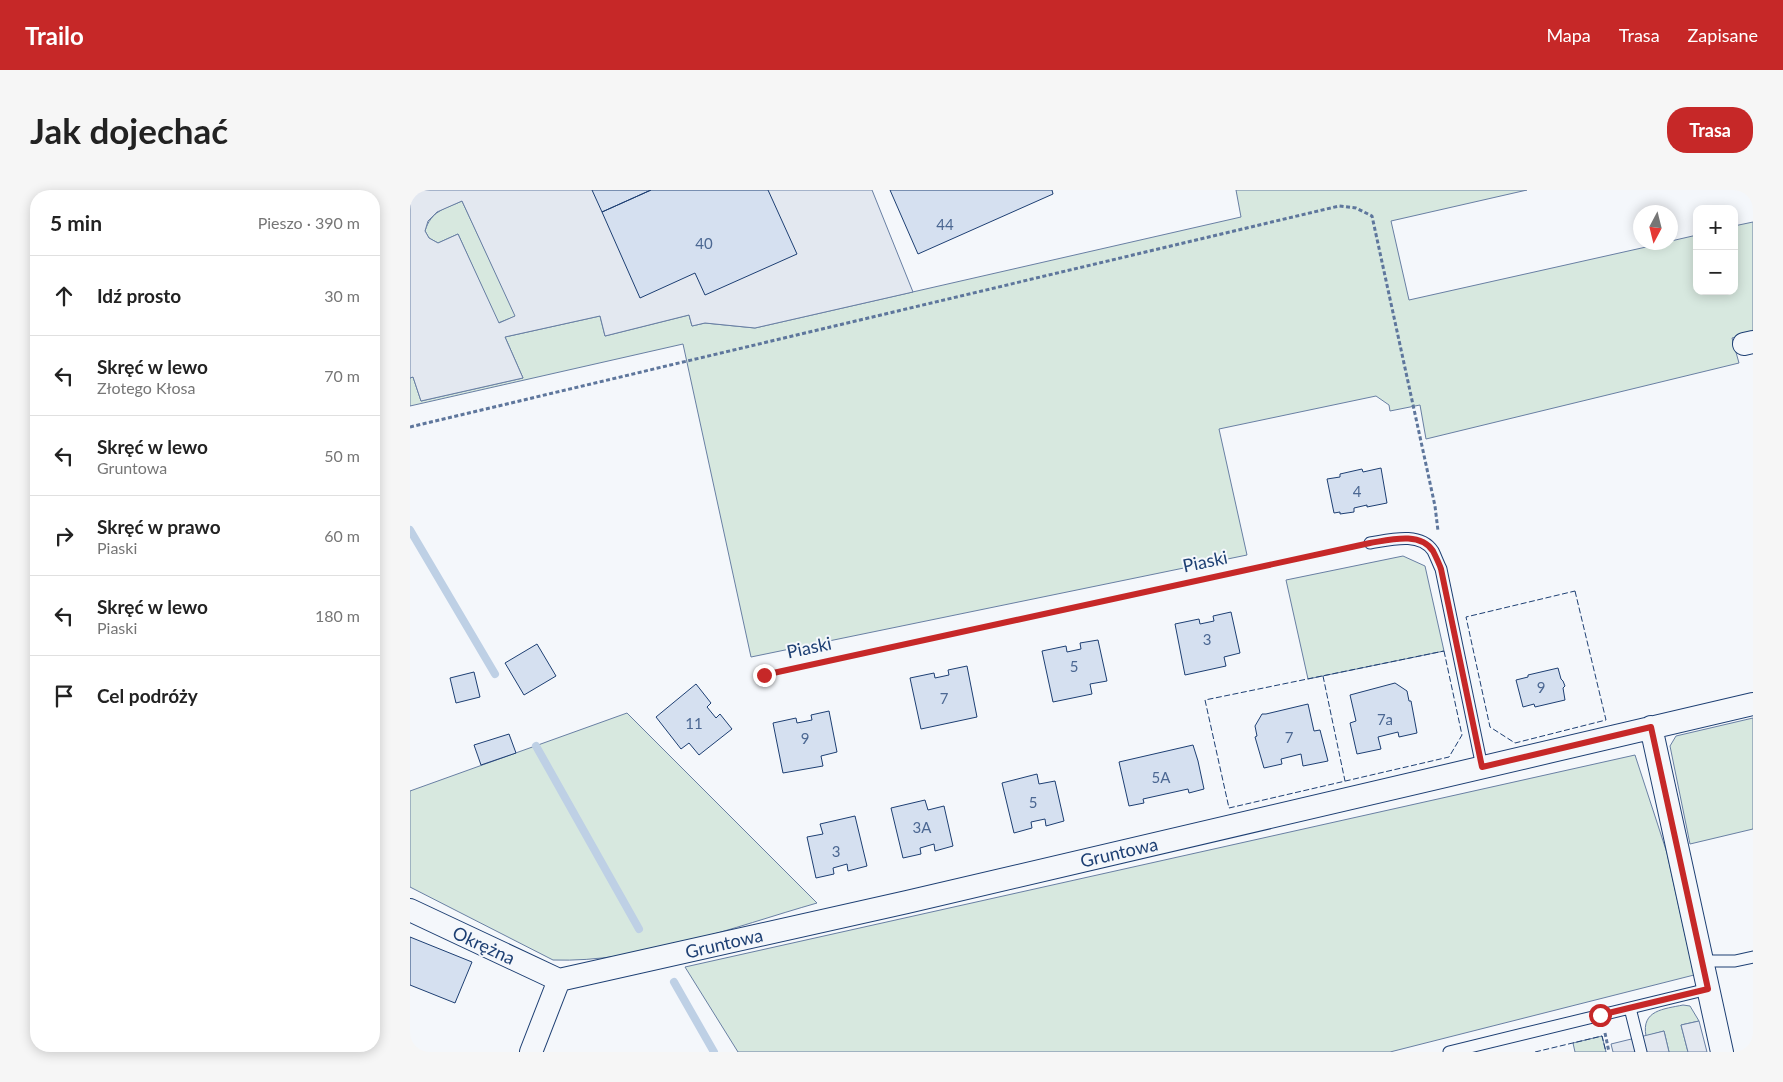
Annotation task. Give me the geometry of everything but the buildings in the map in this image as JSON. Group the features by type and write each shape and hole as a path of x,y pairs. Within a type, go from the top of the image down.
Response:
{"street":[{"name":"Gruntowa","path":"559,980 907,902 1753,704"},
{"path":"1651,727 1722,1052"},
{"name":"Okrężna","path":"410,910 559,980"},
{"path":"531,1052 559,980"}],"lane":[{"path":"1370,543 1412,538 1423,541 1433,552 1441,569 1482,767"},
{"path":"1702,962 1735,961 1753,957"},
{"path":"1449,1052 1708,989"},
{"path":"1630,1008 1641,1052"}],"path":[{"path":"410,428 1339,206 1356,208 1372,216 1435,506 1438,533"},
{"name":"Piaski","path":"764,675 1370,543"}],"shaded area":[{"path":"410,190 872,190 913,292 755,328 705,323 692,326 689,315 605,336 600,316 505,337 523,378 421,401 413,377 410,378","holes":["462,201 515,316 499,323 458,234 438,243 429,238 425,231 428,221 437,212"]},
{"path":"1236,190 1527,190 1391,221 1409,300 1634,250 1678,250 1678,239 1693,236 1693,295 1738,295 1738,225 1753,222 1753,333 1732,338 1739,363 1426,439 1420,405 1390,411 1389,405 1376,396 1219,429 1247,555 751,657 683,344 410,406 410,378 413,377 421,401 523,378 505,337 600,316 605,336 689,315 692,326 705,323 755,328 1241,217"},
{"path":"462,201 516,316 498,323 458,234 438,243 429,238 425,231 435,215"},
{"path":"1403,556 1425,566 1444,651 1308,679 1286,580"},
{"path":"627,713 817,903 653,950 620,956 553,960 410,887 410,791"},
{"path":"1753,718 1753,829 1690,844 1670,746 1676,736"},
{"path":"1635,755 1667,853 1694,975 1390,1052 738,1052 685,967"},
{"path":"1683,1005 1690,1006 1699,1021 1681,1025 1688,1052 1669,1052 1664,1031 1646,1036 1645,1027 1650,1016 1656,1012"},
{"path":"1699,1021 1707,1052 1688,1052 1681,1025"},
{"path":"1664,1031 1669,1052 1613,1052 1611,1044"},
{"path":"1602,1036 1606,1052 1575,1052 1573,1043"}],"waterway":[{"path":"410,530 495,674"},
{"path":"536,746 639,929"},
{"path":"674,982 714,1052"}],"fence":[{"path":"1575,591 1606,720 1515,743 1490,727 1466,617 1575,591"},
{"path":"1444,651 1462,735 1449,757 1229,808 1205,700 1444,651"},
{"path":"1323,676 1345,781"},
{"path":"1535,1052 1602,1036 1606,1052"}],"route":[{"path":"764,675 1370,543 1412,538 1423,541 1433,552 1441,569 1482,767 1651,727 1708,989 1600,1015"}]}
